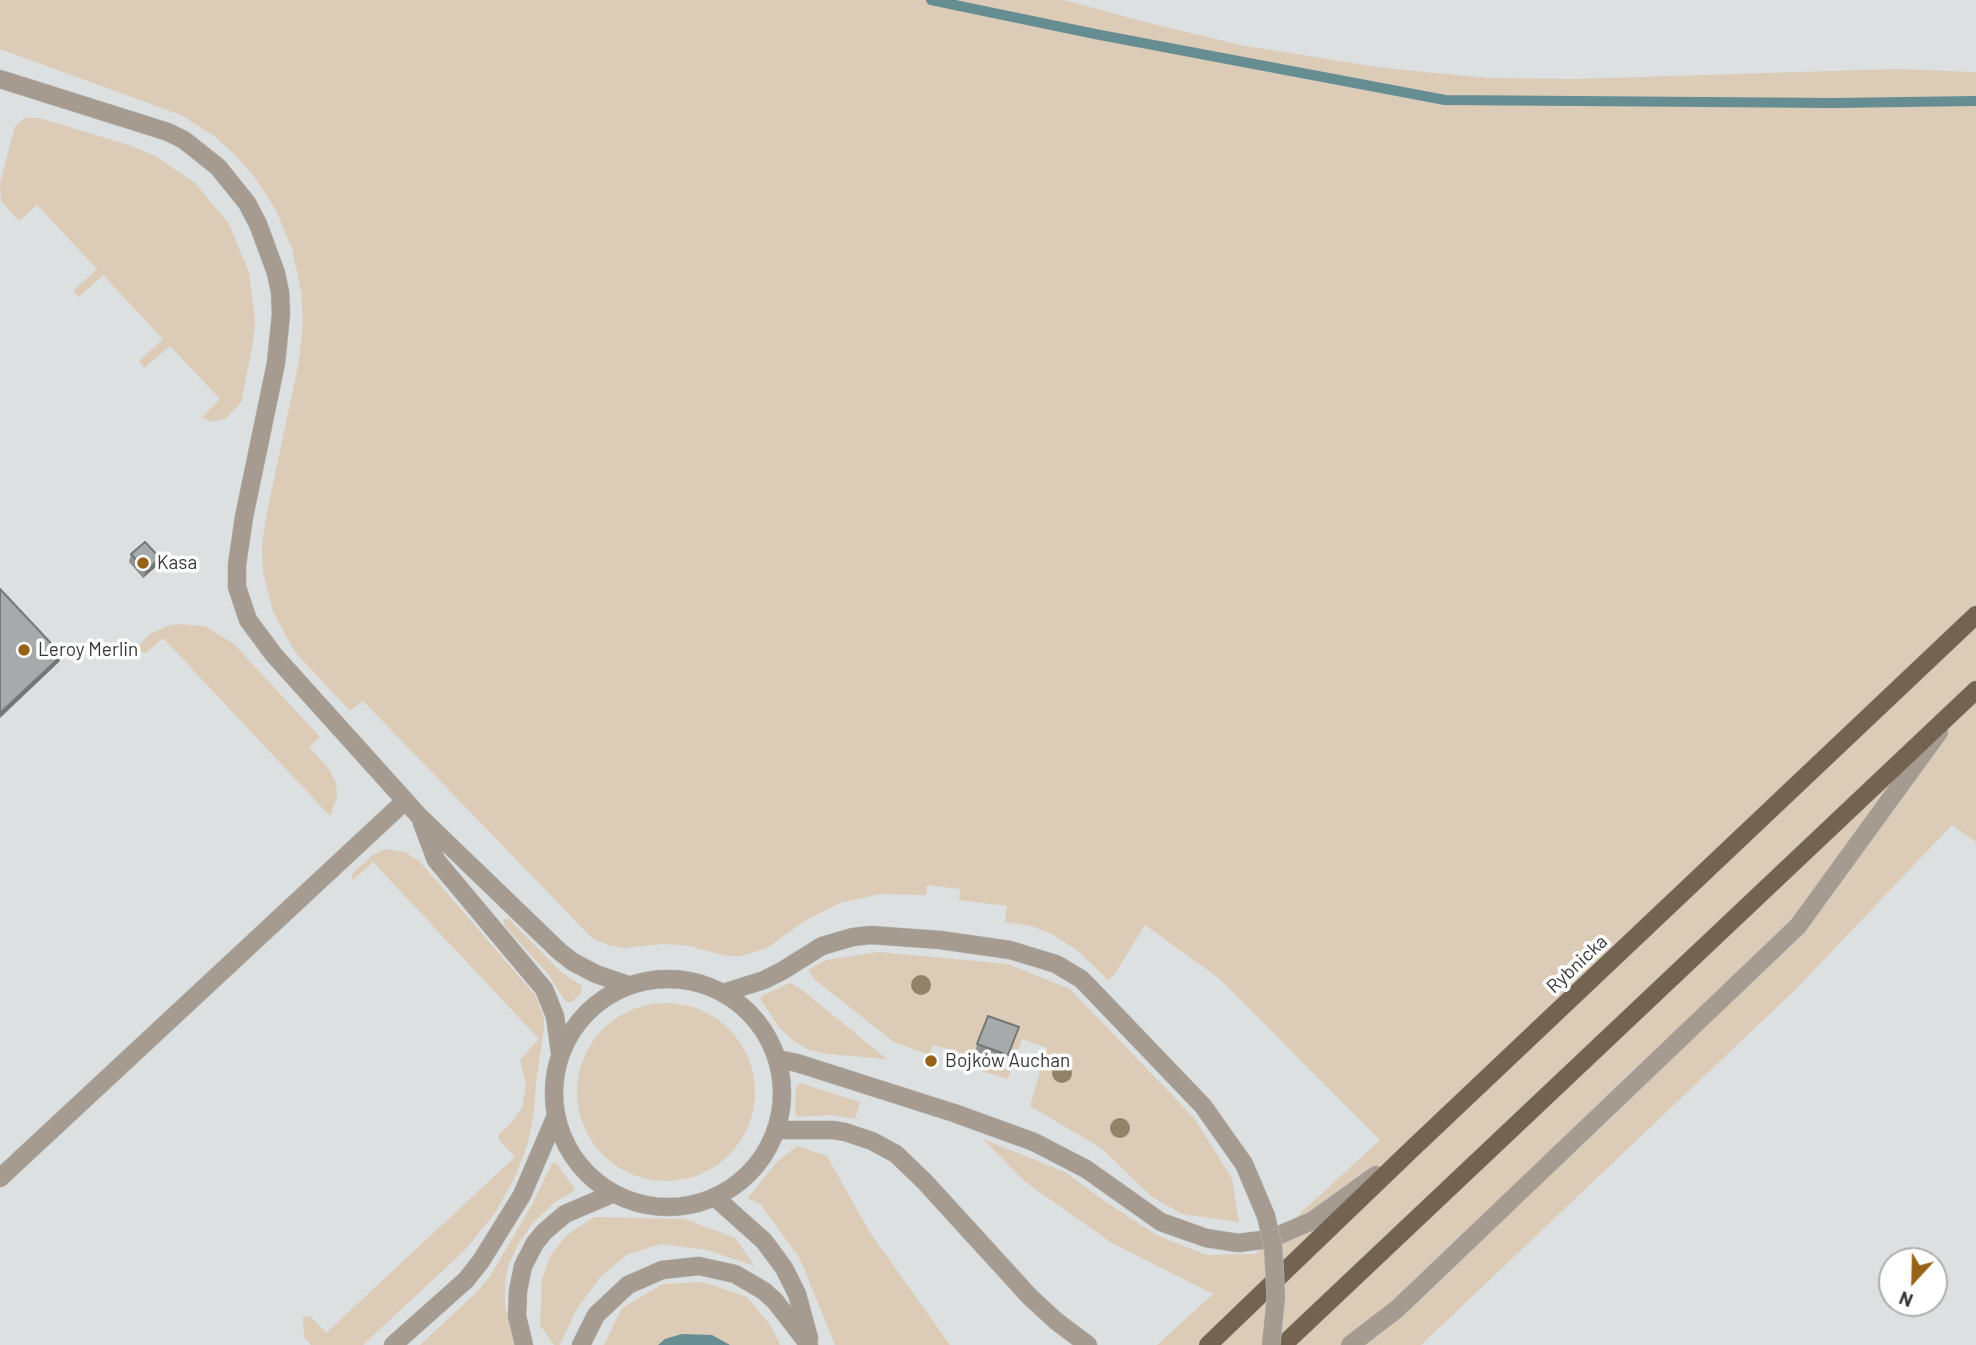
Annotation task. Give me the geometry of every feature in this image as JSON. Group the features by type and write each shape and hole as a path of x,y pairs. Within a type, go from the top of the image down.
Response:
{"main road":[{"name":"Rybnicka","path":"1208,1345 1976,615"},
{"path":"1283,1345 1976,690"}],"lane":[{"path":"0,79 149,124 184,140 218,167 247,203 258,224 276,273 281,314 276,363 239,544 237,587 248,620 258,636 419,816 559,951 596,974 628,985"},
{"path":"1350,1345 1397,1309 1798,926 1956,709"},
{"path":"0,1178 405,800"},
{"path":"419,816 436,860 544,989 555,1016 560,1053"},
{"path":"723,993 764,980 822,946 871,935 940,940 1010,950 1056,964 1081,979 1203,1106 1244,1164 1262,1207 1273,1246 1276,1297 1272,1345"},
{"path":"660,979 693,981 723,993 747,1010 766,1033 778,1059 783,1095 777,1130 761,1160 737,1185 717,1199 684,1207 659,1208 612,1194 586,1174 567,1148 555,1118 553,1084 560,1053 576,1024 600,1000 628,985 660,979"},
{"path":"778,1059 954,1113 1034,1142 1086,1169 1161,1222 1222,1241 1254,1242 1287,1233 1333,1208 1413,1148"},
{"path":"393,1345 466,1280 481,1261 522,1195 555,1118"},
{"path":"777,1130 818,1129 845,1132 872,1141 896,1154 1030,1297 1088,1345"},
{"path":"524,1345 517,1316 517,1292 523,1266 532,1249 544,1232 565,1214 612,1194"},
{"path":"717,1199 764,1241 784,1268 797,1294 810,1345"},
{"path":"581,1345 596,1315 628,1284 662,1270 699,1266 735,1275 764,1291 810,1345"}],"shaded area":[{"path":"0,0 1064,0 1240,45 1384,68 1488,78 1575,79 1896,69 1976,72 1976,842 1952,825 1796,989 1421,1345 1157,1345 1213,1294 1112,1243 1024,1181 983,1139 1065,1172 1158,1236 1207,1255 1256,1254 1380,1140 1220,979 1145,925 1114,975 1108,980 1077,950 1052,934 1031,926 1005,922 1007,906 959,900 960,889 927,885 926,895 880,894 840,903 806,920 767,948 741,956 727,956 684,945 624,948 592,938 363,701 350,711 295,652 273,612 263,573 262,544 299,361 303,322 301,291 292,249 276,210 253,175 234,154 214,136 181,115 0,49"},
{"path":"25,118 39,118 129,145 155,156 195,183 229,224 249,273 255,320 241,403 225,419 211,422 202,417 220,399 170,346 144,368 139,361 163,339 103,275 79,297 73,291 97,269 37,205 19,221 1,201 0,183 15,126"},
{"path":"167,626 204,626 233,643 320,737 309,747 329,769 336,783 337,797 330,816 163,638 146,653 139,651 140,644 149,635"},
{"path":"385,849 405,852 420,862 535,995 544,1017 544,1028 534,1111 528,1143 514,1179 495,1213 466,1249 363,1345 311,1345 304,1337 303,1317 310,1316 326,1333 515,1157 499,1140 499,1134 522,1108 526,1085 520,1060 539,1039 373,862 353,880 351,878 373,855"},
{"path":"508,918 560,971 582,986 581,993 572,1002 566,1002 548,974 504,925 504,920"},
{"path":"879,952 1008,964 1070,989 1195,1119 1232,1179 1239,1222 1182,1214 1152,1197 1101,1148 1030,1106 1047,1048 1022,1039 1008,1079 962,1065 965,1054 933,1045 930,1055 894,1042 815,980 808,970 826,960"},
{"path":"790,983 887,1059 827,1054 809,1050 795,1042 780,1028 760,999 763,995"},
{"path":"666,1003 700,1010 729,1029 748,1058 755,1092 748,1126 729,1155 700,1174 666,1181 632,1174 603,1155 584,1126 577,1092 584,1058 603,1029 632,1010"},
{"path":"800,1083 860,1102 855,1119 829,1115 797,1117 796,1088"},
{"path":"797,1146 827,1156 869,1231 950,1345 835,1345 800,1259 761,1205 748,1198 776,1163"},
{"path":"552,1163 557,1164 575,1189 555,1202 532,1224 509,1264 505,1281 505,1305 514,1345 420,1345 477,1292 490,1276 532,1205"},
{"path":"594,1217 685,1219 735,1238 755,1266 707,1250 661,1244 628,1254 601,1276 576,1310 560,1345 554,1345 540,1325 542,1279 550,1256 567,1235"},
{"path":"703,1282 747,1297 771,1326 780,1345 604,1345 622,1308 663,1284"}],"water":[{"path":"682,1334 712,1335 730,1345 658,1345 665,1339"}],"building":[{"path":"145,542 160,558 146,571 131,554"},
{"name":"Leroy Merlin","path":"0,589 62,655 0,713"},
{"path":"988,1016 1019,1027 1008,1055 977,1044"}],"waterway":[{"path":"931,0 1445,100 1834,103 1976,101"}],"place":[{"name":"Kasa","path":"143,563"},
{"name":"Leroy Merlin","path":"24,650"},
{"name":"Bojków Auchan","path":"931,1061"}]}
